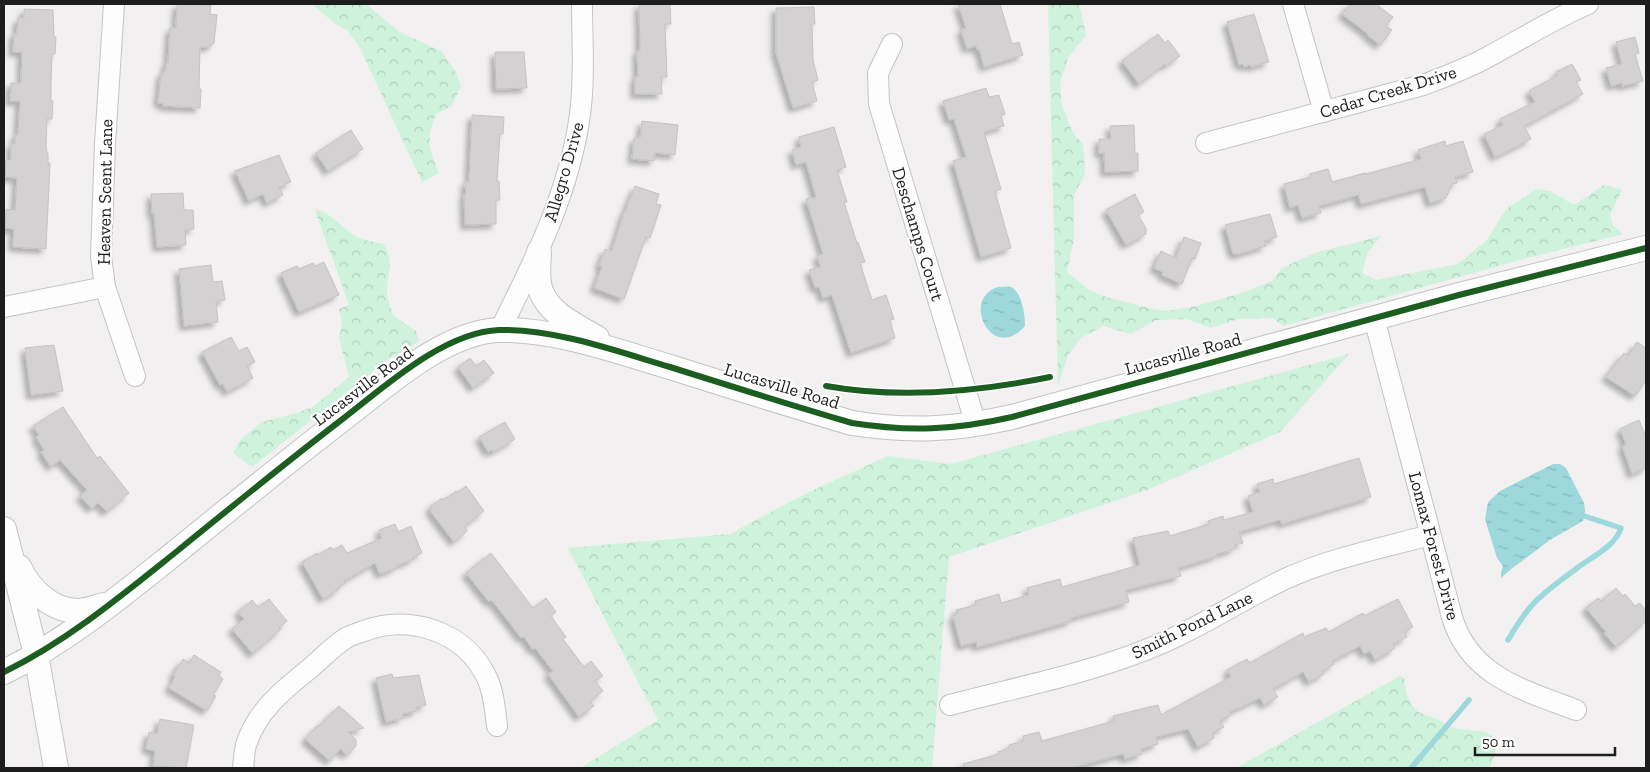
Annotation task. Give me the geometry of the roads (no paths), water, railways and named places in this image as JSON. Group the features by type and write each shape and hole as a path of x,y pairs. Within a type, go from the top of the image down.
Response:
{"street":[{"name":"Heaven Scent Lane","path":"114,4 101,224 101,256 105,287 135,376"},
{"name":"Allegro Drive","path":"500,330 539,252 557,204 572,154 580,114 582,4"},
{"path":"1293,4 1324,112"},
{"name":"Cedar Creek Drive","path":"1206,143 1423,85 1451,75 1588,4"},
{"name":"Deschamps Court","path":"892,44 878,73 879,104 976,425"},
{"name":"Lucasville Road","path":"4,672 75,630 113,603 288,461 408,368 439,349 463,338 490,331 500,330 564,337 617,351 852,423 885,428 923,429 976,425 1012,417 1374,318 1646,248"},
{"path":"539,252 538,277 540,290 546,302 569,322 617,351"},
{"path":"4,307 105,287"},
{"name":"Lomax Forest Drive","path":"1374,318 1454,626 1472,654 1491,673 1508,684 1576,710"},
{"path":"5,535 27,582 48,601 64,608 78,611 113,603"},
{"path":"5,535 36,654 56,768"},
{"name":"Smith Pond Lane","path":"950,705 1119,660 1164,643 1284,579 1308,569 1430,536"},
{"path":"243,768 246,746 259,718 277,695 347,638 375,627 404,623 416,625 450,638 466,649 480,665 487,678 492,693 497,726"}],"water":[{"path":"998,287 1011,287 1018,294 1022,304 1025,326 1013,336 1002,337 992,333 985,325 981,314 982,303 987,293"},
{"path":"1553,464 1560,464 1566,468 1584,503 1583,521 1550,540 1501,578 1503,566 1497,558 1485,519 1488,502 1500,491"}],"waterway":[{"path":"1508,640 1524,615 1544,593 1614,541 1621,528 1578,514"},
{"path":"1411,768 1469,700"}]}
